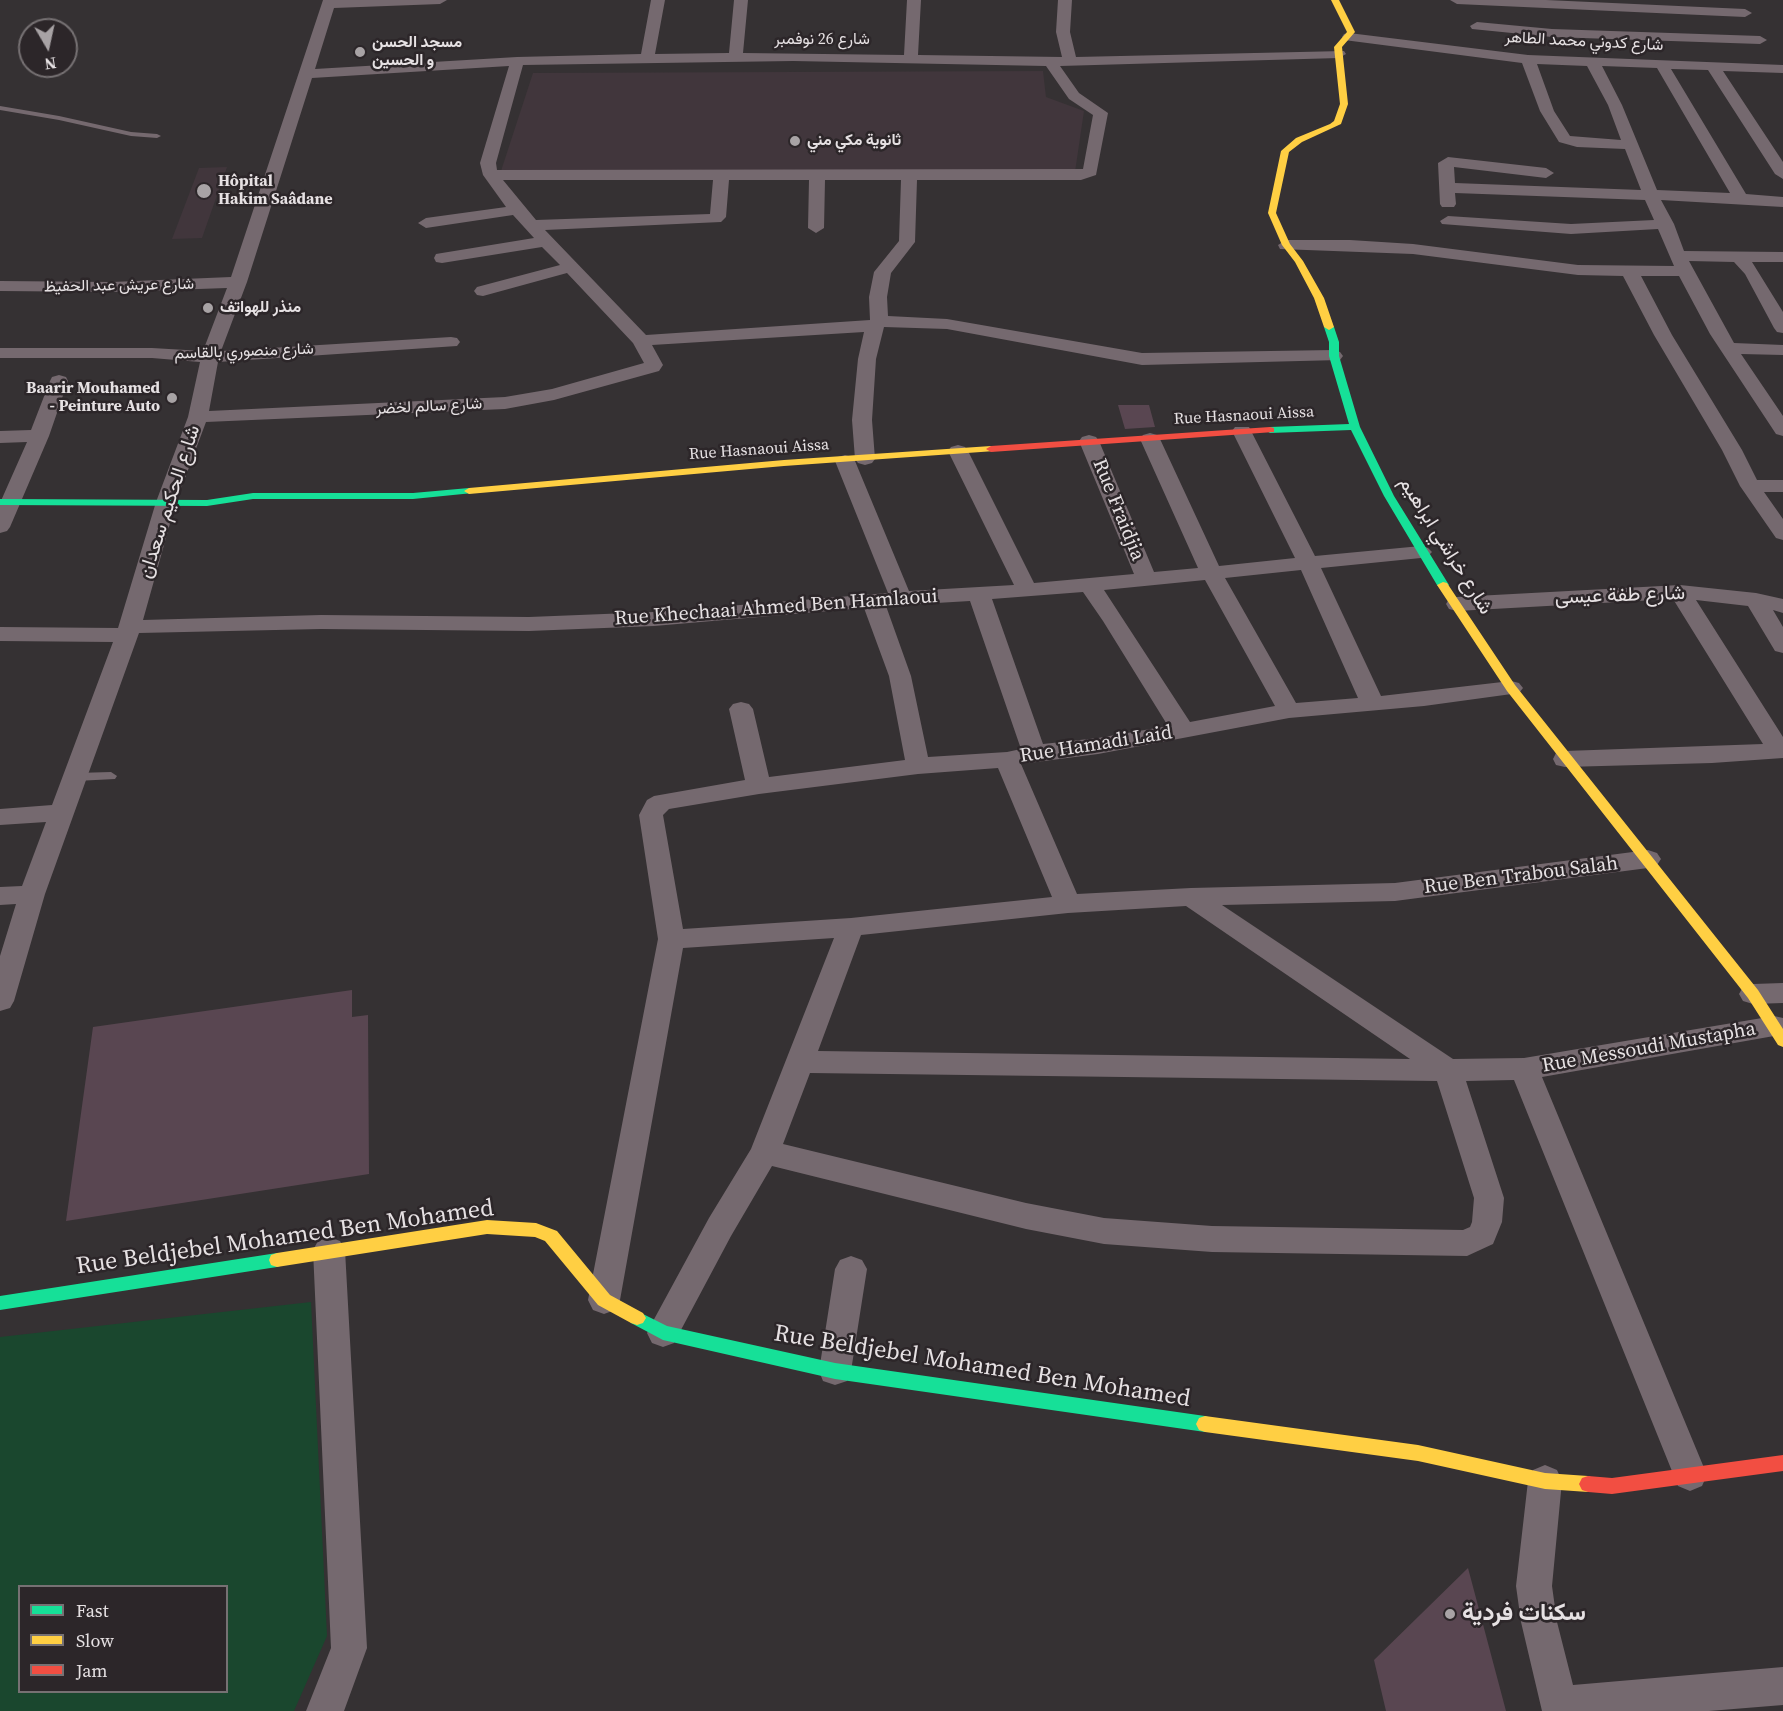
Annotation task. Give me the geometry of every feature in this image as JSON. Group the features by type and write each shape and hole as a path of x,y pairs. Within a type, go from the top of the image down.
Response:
{"street":[{"path":"330,2 440,0"},
{"path":"647,58 658,0"},
{"path":"736,58 741,0"},
{"path":"912,59 914,0"},
{"path":"1065,0 1063,32 1070,62"},
{"path":"1335,0 1337,8 1350,28 1348,37 1338,47 1339,54"},
{"path":"1457,0 1649,5 1745,13"},
{"path":"1739,0 1776,69"},
{"name":"شارع الحكيم سعدان","path":"0,1001 32,894 128,631 166,502 198,417 210,357 238,282 330,2"},
{"path":"1473,2 1478,52"},
{"path":"1477,26 1552,33 1760,40"},
{"name":"شارع كدوني محمد الطاهر","path":"1348,37 1528,59 1776,69"},
{"name":"شارع 26 نوفمبر","path":"305,74 517,61 647,58 1070,62 1339,54"},
{"name":"شارع خراشي ابراهيم","path":"1339,54 1344,104 1338,122 1289,146 1282,160 1272,213 1286,245 1299,261 1319,298 1334,342 1334,356 1355,427 1389,496 1421,552 1511,688 1565,759 1648,859 1754,994 1779,1034"},
{"path":"1528,59 1547,111 1564,138 1577,142 1630,145"},
{"path":"517,61 488,163 491,175 517,210 641,341 876,323 947,324 1142,359 1334,356"},
{"path":"1592,61 1615,105 1630,145 1683,263 1719,334 1783,430"},
{"path":"491,175 1081,175 1090,172 1101,113 1074,96 1050,62"},
{"path":"1662,65 1741,198"},
{"path":"1714,68 1775,153 1783,174"},
{"path":"1456,253 1448,221 1446,164 1448,162 1546,172"},
{"path":"532,225 715,219 718,217 720,174"},
{"path":"901,598 855,460 862,420 867,359 876,323 883,272 907,242 909,174"},
{"path":"816,228 817,175"},
{"path":"1448,188 1741,198 1783,202"},
{"path":"426,223 517,210"},
{"path":"1448,221 1570,229 1666,224"},
{"path":"442,258 546,241"},
{"path":"1286,245 1350,245 1456,253 1548,268 1630,272 1737,255 1783,257"},
{"path":"1737,255 1752,272 1783,328"},
{"path":"483,291 571,267"},
{"path":"1630,272 1663,335 1732,450 1750,486 1783,534"},
{"name":"شارع عريش عبد الحفيظ","path":"0,286 112,287 238,282"},
{"name":"شارع سالم لخضر","path":"198,417 505,403 554,394 647,370 654,365 641,341"},
{"name":"شارع منصوري بالقاسم","path":"0,353 152,353 210,357 451,342"},
{"path":"1730,348 1783,350"},
{"path":"0,527 6,502 39,436 59,381"},
{"name":"Rue Hasnaoui Aissa","path":"6,502 207,503 253,496 413,496 784,463 855,460 1242,431 1355,427"},
{"path":"1242,431 1309,565 1372,702"},
{"path":"0,438 39,436"},
{"path":"1150,439 1212,574 1289,711"},
{"name":"Rue Fraidjia","path":"1089,441 1146,578"},
{"path":"958,451 1027,590"},
{"path":"1750,486 1783,486"},
{"name":"Rue Khechaai Ahmed Ben Hamlaoui","path":"0,634 321,622 552,623 654,619 1089,585 1146,578 1309,565 1421,552"},
{"path":"1089,585 1184,730"},
{"path":"1565,759 1712,755 1781,750 1680,592"},
{"name":"شارع طفة عيسى","path":"1457,604 1680,592 1756,600 1783,606"},
{"path":"979,594 1034,753"},
{"path":"1756,600 1783,646"},
{"path":"873,601 900,676 918,766"},
{"name":"Rue Hamadi Laid","path":"671,939 651,814 656,806 663,802 759,786 918,766 1007,760 1034,753 1098,746 1289,711 1424,699 1511,688"},
{"path":"741,709 759,786"},
{"path":"1007,760 1068,904"},
{"path":"0,816 63,812"},
{"name":"Rue Ben Trabou Salah","path":"671,939 851,927 1068,904 1191,897 1395,892 1648,859"},
{"path":"0,896 32,894"},
{"path":"765,1152 1026,1216 1104,1231 1212,1239 1467,1244 1482,1235 1487,1222 1489,1197 1448,1070 1191,897"},
{"path":"663,1333 720,1227 765,1152 851,927"},
{"path":"604,1300 671,939"},
{"path":"1754,994 1783,993"},
{"name":"Rue Messoudi Mustapha","path":"801,1062 1524,1069 1779,1034"},
{"path":"1524,1069 1690,1474"},
{"name":"Rue Beldjebel Mohamed Ben Mohamed","path":"0,1303 487,1227 536,1230 551,1236 604,1300 663,1333 835,1371 1075,1407 1418,1453 1545,1481 1612,1486 1783,1463"},
{"path":"325,1711 349,1648 329,1250"},
{"path":"835,1371 851,1269"},
{"path":"1545,1481 1534,1586 1539,1622 1561,1708 1783,1686"}],"lane":[{"path":"0,108 131,134 157,136"},
{"path":"1113,433 1127,440"},
{"path":"76,777 111,776"}],"shaded area":[{"name":"ثانوية مكي مني","path":"1043,71 1046,97 1084,111 1075,172 501,171 533,73"},
{"path":"227,167 202,238 172,239 199,168"}],"green space":[{"path":"311,1302 327,1636 294,1711 0,1711 0,1337"}],"building":[{"path":"1118,405 1149,405 1155,427 1125,429"},
{"path":"352,990 352,1017 368,1015 369,1174 66,1221 93,1027"},
{"name":"سكنات فردية","path":"1468,1568 1506,1711 1386,1711 1374,1660"}],"traffic: fast":[{"path":"1329,327 1334,342 1334,356 1355,427 1389,496 1443,585"},
{"path":"1270,430 1355,427"},
{"path":"0,502 207,503 253,496 413,496 469,491"},
{"path":"0,1303 277,1260"},
{"path":"637,1318 663,1333 835,1371 1205,1424"}],"traffic: slow":[{"path":"1329,327 1319,298 1299,261 1286,245 1272,213 1285,151 1299,140 1333,126 1338,122 1344,104 1338,47 1351,32 1335,0"},
{"path":"469,491 784,463 991,449"},
{"path":"1443,585 1511,688 1753,994 1783,1041"},
{"path":"277,1260 487,1227 536,1230 551,1236 604,1300 637,1318"},
{"path":"1205,1424 1418,1453 1545,1481 1588,1484"}],"traffic: jam":[{"path":"991,449 1270,430"},
{"path":"1588,1484 1612,1486 1783,1463"}],"place":[{"name":"مسجد الحسن و الحسين","path":"360,52"},
{"name":"ثانوية مكي مني","path":"795,141"},
{"name":"Hôpital Hakim Saâdane","path":"204,191"},
{"name":"منذر للهواتف","path":"208,308"},
{"name":"Baarir Mouhamed - Peinture Auto","path":"172,398"},
{"name":"سكنات فردية","path":"1450,1614"}]}
